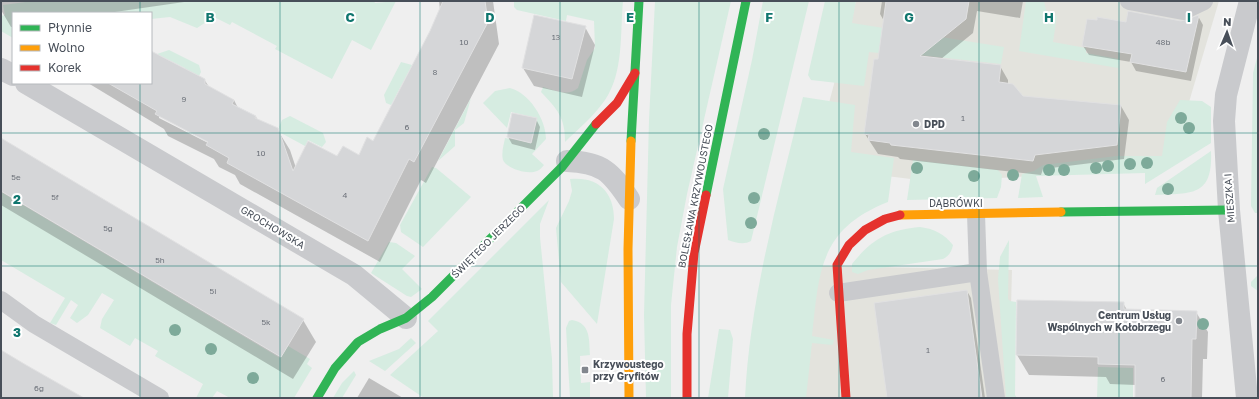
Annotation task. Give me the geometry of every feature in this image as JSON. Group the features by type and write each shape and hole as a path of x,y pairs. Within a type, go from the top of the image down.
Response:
{"street":[{"path":"630,398 628,314 629,200 639,1"},
{"name":"BOLESŁAWA KRZYWOUSTEGO","path":"687,398 687,334 694,253 746,1"},
{"name":"MIESZKA I","path":"1247,398 1229,210 1224,114 1226,95 1250,1"},
{"path":"1,68 12,74"},
{"name":"ŚWIĘTEGO JERZEGO","path":"406,318 432,297 567,161 593,127 617,103 635,73"},
{"name":"GROCHOWSKA","path":"28,84 354,275 406,318"},
{"path":"567,161 581,162 606,170 615,178 629,200"},
{"name":"DĄBRÓWKI","path":"846,398 837,265 842,252 864,230 879,221 898,215 1229,210"},
{"path":"317,398 335,368 358,342 380,329 406,318"}],"lane":[{"path":"1129,1 1182,11 1204,1"},
{"path":"976,214 978,272 996,398"},
{"path":"838,293 978,272"},
{"path":"1,300 34,324 160,398"}],"shaded area":[{"path":"856,1 1219,1 1170,166 972,180 911,179 812,167"},
{"path":"786,265 1012,270 1009,382 1014,398 775,398"}],"green space":[{"path":"33,1 374,1 375,3 396,1 371,50 352,40 332,79 275,49 277,46 232,22 230,25 214,17 197,28 170,17 152,19 152,12 12,12 12,37 1,31 1,16 5,15 3,5"},
{"path":"514,1 623,1 620,52 611,89 605,100 596,111 565,142 565,133 562,120 552,103 541,92 543,87 565,92 574,91 578,88 587,60 595,48 594,21 567,15 566,21 517,10 514,7"},
{"path":"655,1 731,1 687,194 677,247 671,305 671,398 646,398 644,315 649,120"},
{"path":"763,1 809,1 751,241 740,243 728,240 723,189 752,60"},
{"path":"825,1 856,1 852,23 1004,47 1001,64 901,53 900,55 869,52 864,86 811,80 808,75"},
{"path":"1026,1 1044,1 1047,14 1057,16 1053,42 1086,48 1086,53 1119,59 1118,68 1019,51"},
{"path":"169,50 199,65 201,72 199,76 184,71 185,68 157,54"},
{"path":"1258,54 1258,213 1255,213 1251,206 1253,73"},
{"path":"401,62 412,65 391,105 386,103 384,95"},
{"path":"510,88 524,95 530,101 540,115 543,123 546,139 532,154 544,165 537,171 523,172 513,168 505,163 502,154 505,138 532,143 537,118 511,112 507,128 483,103 495,91"},
{"path":"803,97 855,105 851,152 894,158 888,202 865,213 848,225 835,239 827,255 817,292 812,336 834,340 832,345 812,343 806,398 745,398 748,360 759,284 775,209"},
{"path":"471,98 464,123 455,130 455,146 438,161"},
{"path":"1180,100 1202,101 1211,107 1211,143 1145,184 1145,173 1036,176 1043,197 1018,198 1022,174 1034,171 1043,165 1117,156 1162,156 1167,122"},
{"path":"290,116 323,133 326,142 322,147 308,140 305,146 281,133 279,127 282,120"},
{"path":"1211,151 1211,166 1208,177 1204,185 1198,190 1180,194 1155,195 1157,188"},
{"path":"913,160 998,170 1002,175 1001,187 997,198 907,200"},
{"path":"432,167 436,168 471,197 423,247 401,232 400,225"},
{"path":"570,179 589,180 596,183 607,194 613,209 614,219 597,324 561,282 556,228 569,201 572,191"},
{"path":"1,192 280,358 288,346 310,359 307,364 312,368 294,398 230,398 217,391 212,398 196,398 203,384 155,356 158,351 135,338 130,346 100,328 102,319 114,300 102,293 88,315 77,323 70,318 78,305 71,300 56,325 50,323 65,298 1,260"},
{"path":"549,200 540,224 540,237 552,359 553,398 424,398 390,375 438,331 428,321"},
{"path":"920,227 939,233 950,241 953,245 947,256 943,259 868,270 858,274 852,272 852,264 859,255 874,242 890,233"},
{"path":"1009,240 1008,299 1016,302 1015,395 1017,398 1006,398 998,279 1000,257"},
{"path":"389,242 396,243 415,256 402,269 422,289 411,297 407,296 371,273"},
{"path":"1258,275 1258,291 1251,286 1251,282"},
{"path":"572,320 583,325 588,333 590,355 580,356 581,383 590,382 590,398 570,398 566,328 569,321"},
{"path":"719,329 730,330 733,339 728,398 708,398"},
{"path":"411,338 416,343 385,371 369,361 399,349"},
{"path":"1098,367 1133,368 1133,398 1097,398"},
{"path":"354,371 356,375 342,398 333,398 342,383"}],"building":[{"path":"443,1 485,1 488,22 414,162 409,159 368,241 227,163 229,158 206,145 208,142 155,114 157,111 110,84 152,84 152,52 205,79 205,84 234,100 232,104 256,116 255,118 278,128 293,171 308,141 337,156 343,146 359,155 367,137 373,141 430,31"},
{"path":"886,1 969,1 966,19 920,56 1001,65 999,82 1013,84 1023,96 1121,105 1117,145 1035,155 1033,161 891,145 890,143 868,140 869,135 864,134 874,59 878,59"},
{"path":"1128,11 1181,21 1199,15 1186,72 1130,62 1132,54 1082,46 1087,19 1097,20 1097,17 1126,22"},
{"path":"534,15 586,26 572,79 522,68"},
{"path":"512,113 537,118 531,143 507,137"},
{"path":"1,138 304,319 281,357 1,191"},
{"path":"967,290 982,398 887,398 874,303"},
{"path":"1017,300 1124,302 1124,309 1197,311 1196,339 1192,339 1191,398 1135,398 1135,365 1098,364 1098,357 1016,355"},
{"path":"1,350 26,365 84,398 1,398"}],"traffic: fast":[{"path":"631,141 639,1"},
{"path":"706,195 746,1"},
{"path":"317,398 335,368 358,342 380,329 406,318 432,297 562,167 596,124"},
{"path":"1061,212 1229,210"}],"traffic: slow":[{"path":"629,398 628,249 631,141"},
{"path":"900,215 1061,212"}],"traffic: jam":[{"path":"596,124 617,103 635,73"},
{"path":"687,398 687,334 694,253 706,195"},
{"path":"846,398 837,265 849,245 865,230 885,219 900,215"}],"place":[{"name":"DPD","path":"916,124"},
{"name":"Centrum Usług Wspólnych w Kołobrzegu","path":"1179,321"},
{"name":"Krzywoustego przy Gryfitów","path":"585,370"}]}
